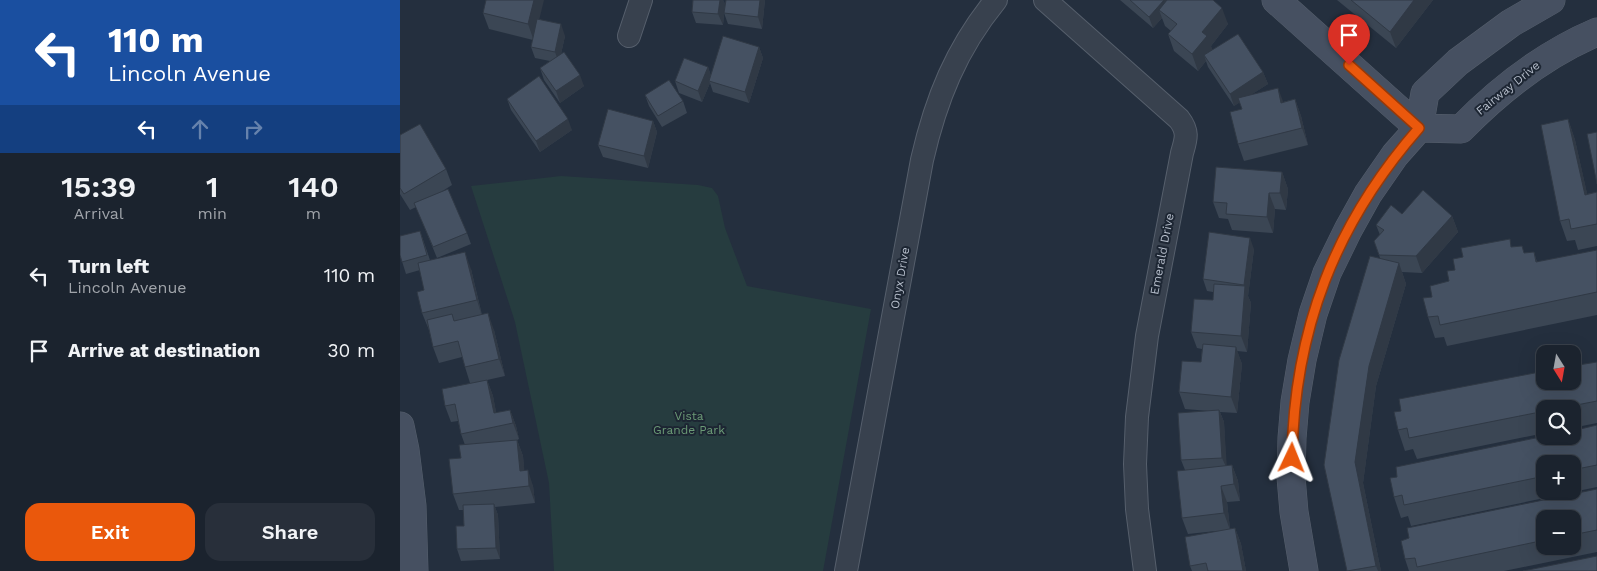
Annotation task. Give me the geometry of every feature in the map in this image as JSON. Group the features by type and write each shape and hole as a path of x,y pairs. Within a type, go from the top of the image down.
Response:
{"street":[{"path":"629,36 641,0"},
{"name":"Onyx Drive","path":"846,571 929,129 939,98 953,66 969,37 996,0"},
{"name":"Emerald Drive","path":"1045,0 1179,119 1186,128 1147,336 1136,417 1135,464 1137,508 1145,571"},
{"path":"1276,0 1419,128"},
{"path":"1304,571 1294,512 1291,477 1292,438 1295,402 1302,360 1313,314 1327,273 1368,194 1395,155 1419,128 1425,93 1458,62 1511,22 1551,0"},
{"name":"Fairway Drive","path":"1419,128 1461,128 1496,95 1543,60 1597,32"},
{"path":"400,426 412,506 414,571"}],"green space":[{"name":"Vista Grande Park","path":"561,176 698,185 712,188 718,196 725,228 747,286 871,309 823,571 554,571 549,483 515,322 471,186"}],"building":[{"path":"486,0 534,0 528,24 483,13"},
{"path":"693,0 720,0 718,14 692,12"},
{"path":"726,0 760,0 758,17 724,13"},
{"path":"1130,0 1164,0 1149,17"},
{"path":"1167,0 1213,0 1222,8 1202,32 1207,36 1192,54 1168,34 1177,24 1159,10"},
{"path":"1351,0 1414,0 1390,32"},
{"path":"537,19 561,24 555,52 531,47"},
{"path":"1238,34 1263,72 1230,94 1204,55"},
{"path":"723,36 759,47 745,92 709,81"},
{"path":"564,52 580,75 556,91 540,68"},
{"path":"684,58 708,67 698,91 675,81"},
{"path":"539,76 568,119 536,141 507,99"},
{"path":"669,80 683,101 658,116 645,95"},
{"path":"1278,88 1281,103 1295,99 1302,128 1238,144 1230,112 1242,109 1238,98"},
{"path":"608,109 653,121 644,156 598,145"},
{"path":"1568,119 1585,195 1597,192 1597,224 1571,229 1569,219 1560,221 1541,125"},
{"path":"420,124 446,169 404,194 400,188 400,135"},
{"path":"1597,132 1597,184 1587,134"},
{"path":"1216,167 1282,172 1280,193 1269,193 1267,217 1226,214 1227,203 1213,202"},
{"path":"448,189 467,233 433,247 414,203"},
{"path":"1423,190 1452,216 1416,256 1379,255 1374,241 1384,230 1376,225 1391,205 1402,214"},
{"path":"420,231 427,255 402,262 400,236"},
{"path":"1209,232 1250,238 1244,285 1203,279"},
{"path":"1510,239 1511,247 1522,246 1524,253 1534,252 1536,262 1597,250 1597,292 1440,325 1438,316 1428,317 1423,298 1432,297 1430,286 1449,281 1447,271 1455,270 1453,259 1463,257 1461,248"},
{"path":"465,252 477,300 422,313 417,292 424,290 418,263"},
{"path":"1370,256 1399,263 1369,366 1355,462 1376,566 1347,571 1324,465 1339,360"},
{"path":"1214,284 1245,286 1241,336 1191,332 1194,299 1213,300"},
{"path":"488,313 499,359 465,367 458,341 433,347 427,320 452,314 454,321"},
{"path":"1203,344 1236,347 1231,397 1179,392 1182,361 1201,362"},
{"path":"1597,362 1597,401 1581,404 1581,400 1536,400 1536,413 1409,438 1407,428 1398,430 1394,412 1401,411 1399,399 1536,373 1536,390 1581,390 1581,365"},
{"path":"487,380 494,413 510,410 513,423 461,434 455,404 445,406 442,389"},
{"path":"1219,410 1222,458 1181,460 1178,413"},
{"path":"1597,425 1597,465 1581,468 1581,455 1536,455 1536,478 1404,505 1402,495 1394,497 1390,478 1397,477 1396,467 1536,438 1536,445 1581,445 1581,429"},
{"path":"517,440 520,471 528,470 529,486 453,494 449,459 461,458 459,445"},
{"path":"1232,465 1234,484 1221,486 1224,513 1182,518 1177,471"},
{"path":"1597,489 1597,530 1581,533 1581,510 1536,510 1536,542 1417,567 1415,558 1405,559 1401,541 1409,538 1407,528 1543,500 1581,500 1581,492"},
{"path":"494,504 496,548 457,549 456,526 464,526 463,505"},
{"path":"1235,528 1243,571 1208,571 1206,563 1190,566 1185,537"},
{"path":"1597,556 1597,571 1523,571"}],"route":[{"path":"1292,458 1295,402 1302,360 1313,314 1327,273 1368,194 1395,155 1419,128 1349,65"}]}
